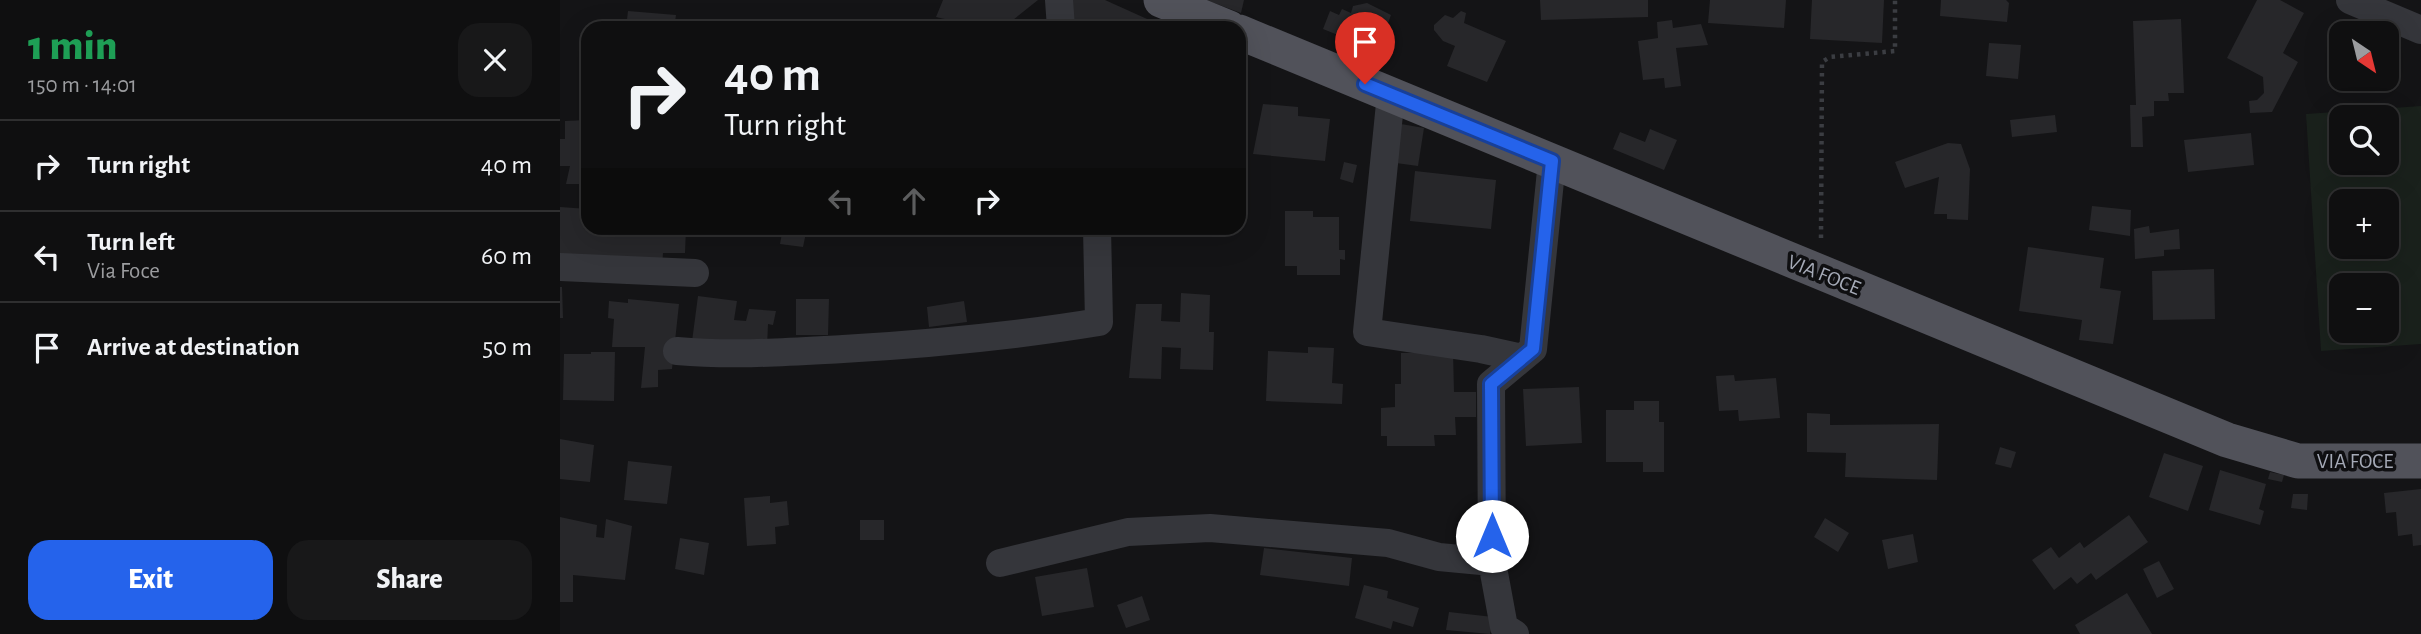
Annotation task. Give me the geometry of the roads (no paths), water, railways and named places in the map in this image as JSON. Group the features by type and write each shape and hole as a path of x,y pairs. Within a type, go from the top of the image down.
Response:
{"main road":[{"path":"1161,0 1212,21"},
{"name":"VIA FOCE","path":"1246,35 2227,440 2298,461 2421,461"}],"street":[{"path":"1059,0 1060,21"},
{"path":"2350,0 2421,30"},
{"path":"1391,94 1367,332 1482,349 1522,358"},
{"path":"1515,634 1504,627 1492,562 1491,384 1533,349 1552,161"},
{"path":"677,351 729,356 892,346 1038,332 1099,322 1097,235"},
{"path":"560,267 695,273"},
{"path":"1000,563 1128,532 1210,528 1388,543 1439,557 1492,562"}]}
